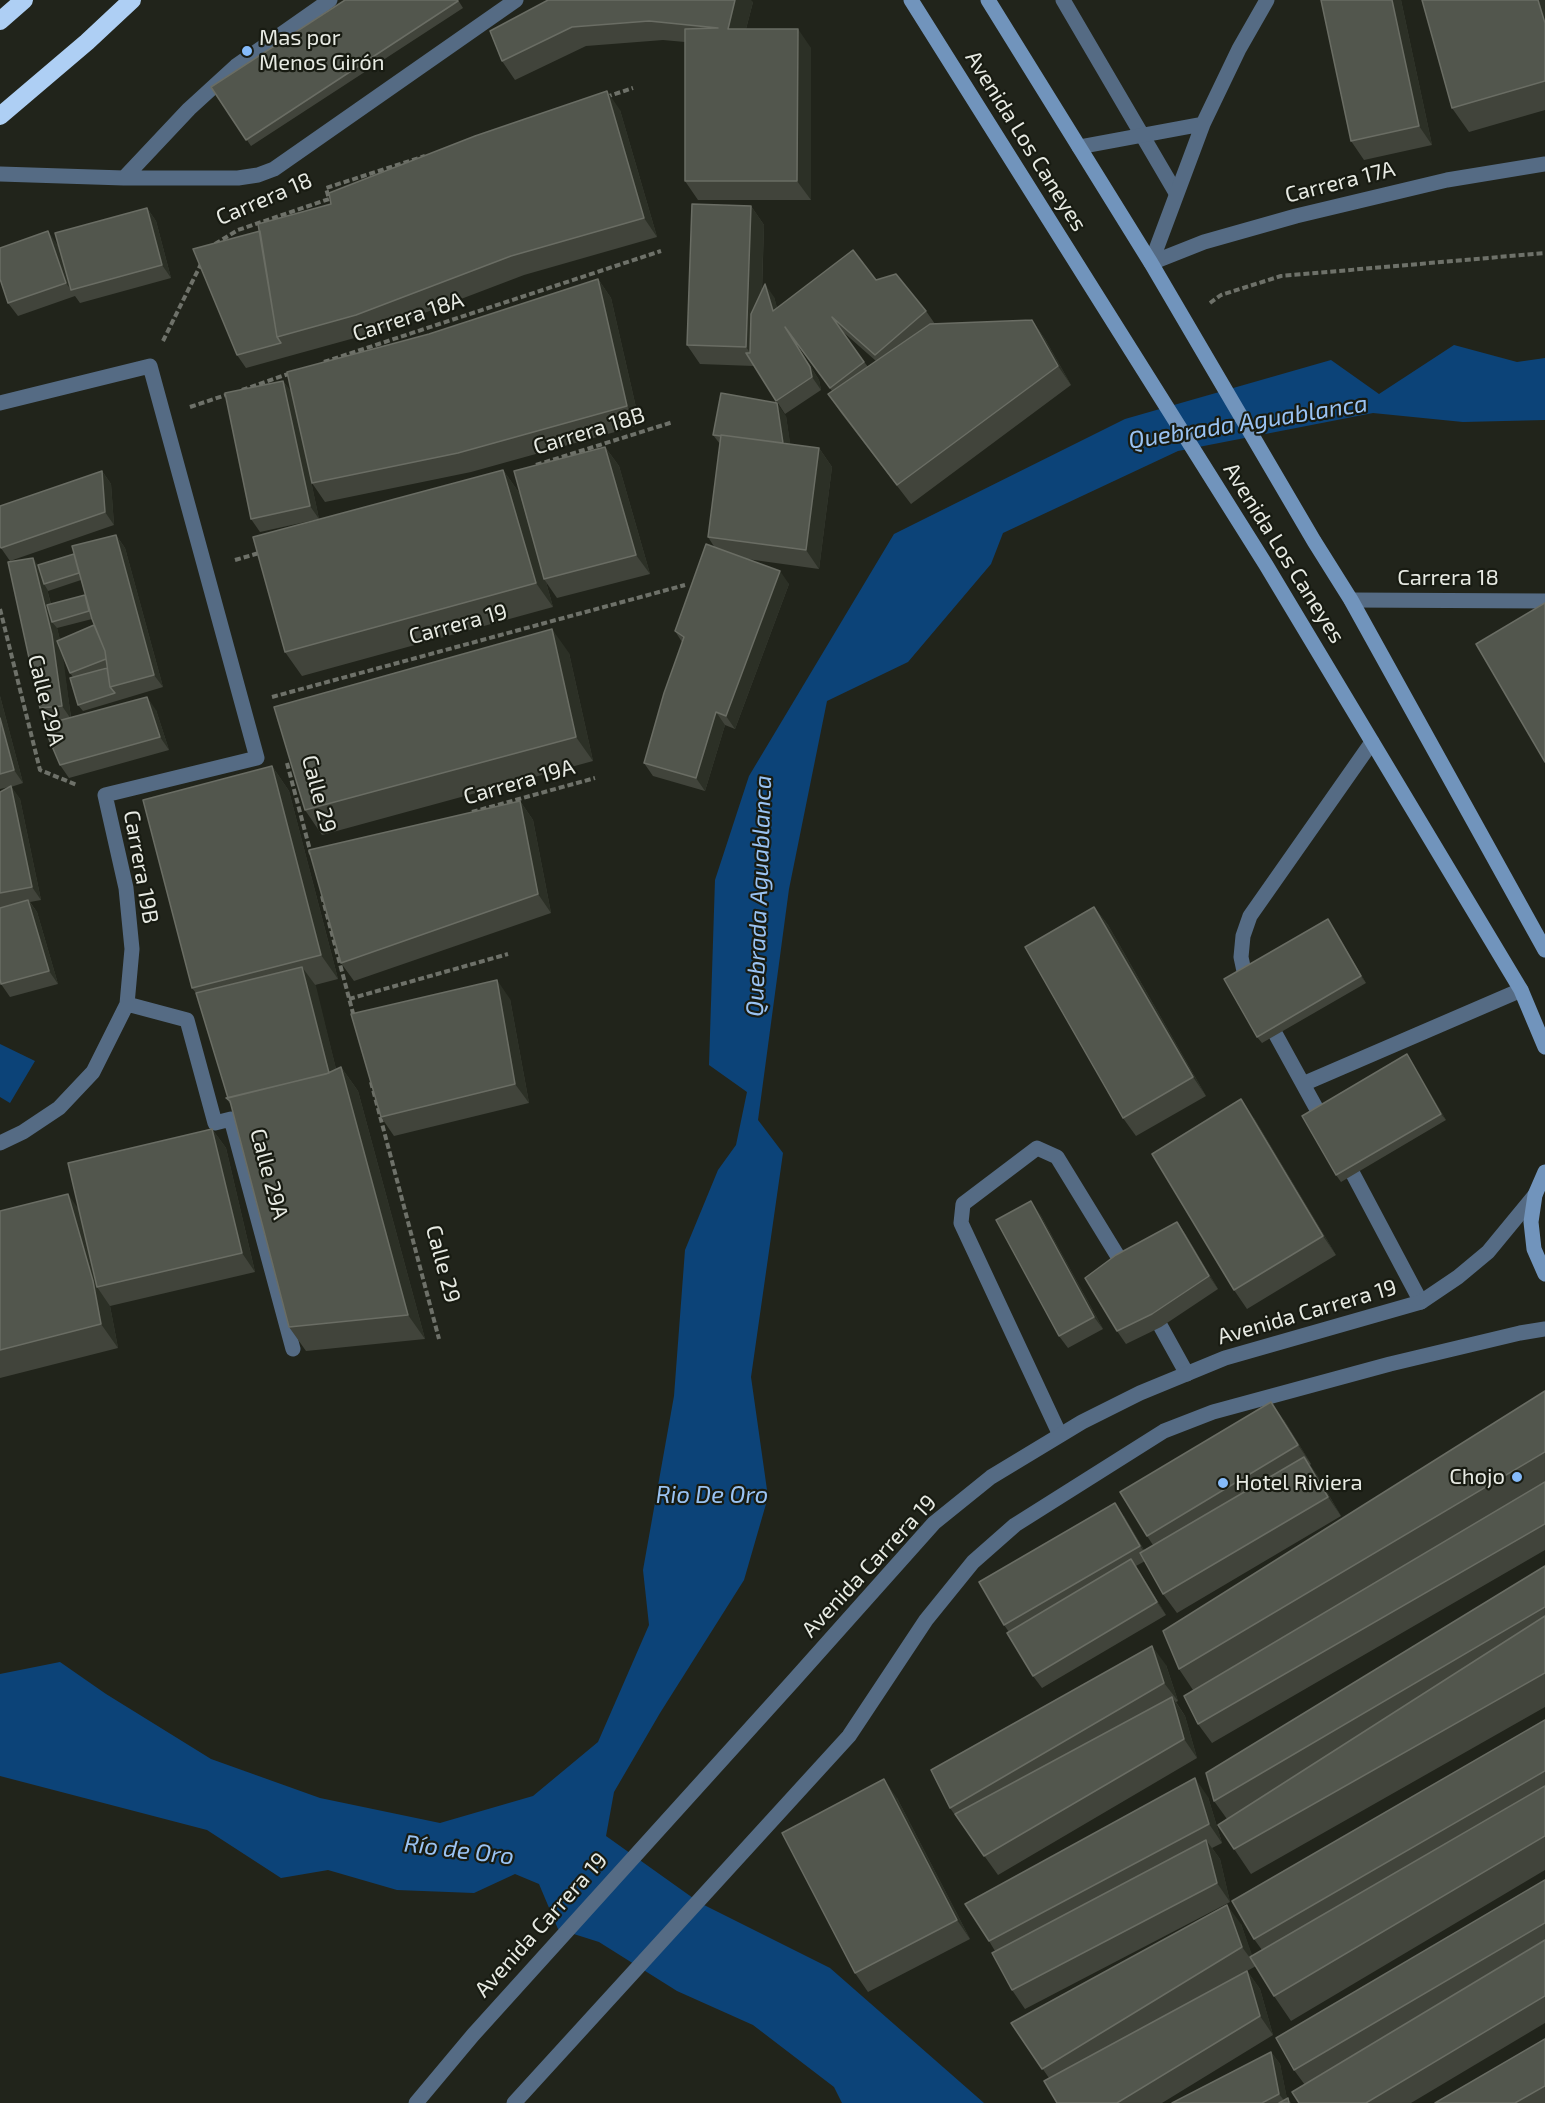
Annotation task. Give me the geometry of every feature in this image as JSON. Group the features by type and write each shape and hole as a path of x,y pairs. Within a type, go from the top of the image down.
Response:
{"highway":[{"path":"0,21 24,0"},
{"path":"0,116 87,42 132,0"}],"main road":[{"name":"Avenida Los Caneyes","path":"911,0 1266,565 1521,990 1545,1047"},
{"name":"Avenida Los Caneyes","path":"988,0 1202,347 1351,600 1545,950"},
{"path":"1545,1172 1535,1195 1531,1222 1534,1249 1545,1274"}],"street":[{"path":"124,178 189,109 236,66 330,0"},
{"path":"0,174 124,178 238,178 258,175 274,169 516,0"},
{"path":"1063,0 1176,193"},
{"path":"1151,263 1203,123 1239,49 1267,0"},
{"path":"1079,147 1203,123"},
{"name":"Carrera 17A","path":"1151,263 1204,242 1296,216 1447,180 1545,164"},
{"path":"0,403 150,366 243,705 257,758 105,795"},
{"name":"Carrera 18","path":"1351,600 1545,601"},
{"path":"1245,976 1241,957 1243,936 1250,916 1372,742"},
{"name":"Carrera 19B","path":"0,1143 59,1108 93,1072 128,1004 132,949 126,888 105,795"},
{"path":"1303,1084 1521,990"},
{"name":"Calle 29A","path":"128,1004 187,1020 215,1123 231,1119 293,1349"},
{"path":"1276,1035 1320,1115"},
{"path":"1060,1435 961,1223 963,1204 1037,1148 1057,1157 1125,1268"},
{"path":"1353,1174 1421,1302"},
{"name":"Avenida Carrera 19","path":"416,2103 472,2035 934,1523 991,1477 1060,1435 1140,1393 1225,1358 1421,1302 1458,1278 1488,1252 1535,1195"},
{"path":"1161,1327 1187,1374"},
{"path":"514,2103 849,1736 926,1620 973,1562 1015,1525 1164,1431 1213,1412 1390,1364 1545,1329"}],"path":[{"path":"599,99 633,88"},
{"name":"Carrera 18","path":"211,248 238,230 329,200 326,188 429,154"},
{"name":"Carrera 18A","path":"322,363 662,251"},
{"path":"1206,306 1221,296 1281,276 1545,253"},
{"name":"Carrera 18","path":"150,366 205,257"},
{"path":"164,416 300,371"},
{"name":"Carrera 18B","path":"536,465 673,422"},
{"path":"206,569 263,551"},
{"name":"Carrera 19","path":"243,705 686,585"},
{"name":"Calle 29A","path":"0,609 40,770 105,795"},
{"name":"Calle 29","path":"257,758 284,750 312,857"},
{"name":"Carrera 19A","path":"471,813 595,778"},
{"path":"321,890 355,1022"},
{"path":"349,999 508,954"},
{"name":"Calle 29","path":"370,1079 439,1339"}],"water":[{"name":"Rio De Oro","path":"1454,345 1517,362 1545,358 1545,420 1463,422 1373,413 1178,451 1003,533 991,564 908,662 827,701 789,889 758,1120 783,1153 751,1377 768,1497 744,1580 660,1713 614,1792 606,1836 700,1903 830,1968 984,2103 842,2103 834,2087 753,2025 677,1991 599,1942 558,1929 539,1884 515,1874 474,1893 397,1890 328,1870 281,1878 207,1830 0,1776 0,1674 60,1662 106,1694 211,1759 320,1798 440,1823 533,1796 598,1742 649,1625 643,1570 674,1396 685,1250 718,1170 736,1145 747,1092 709,1065 715,880 749,776 894,534 1125,419 1331,360 1379,394"},
{"path":"0,1044 35,1061 10,1103 0,1097"}],"building":[{"path":"345,0 458,1 246,140 211,87"},
{"path":"548,0 735,0 728,29 798,29 797,181 685,181 685,29 718,28 649,21 572,27 502,61 490,31"},
{"path":"1321,0 1392,0 1419,126 1351,141"},
{"path":"1422,0 1538,0 1545,23 1545,81 1452,108"},
{"path":"607,91 644,218 511,256 356,315 277,337 258,224 331,204 329,193 475,136"},
{"path":"692,204 751,206 746,347 687,345"},
{"path":"147,208 162,265 71,290 55,233"},
{"path":"48,231 66,283 8,303 0,279 0,248"},
{"path":"260,231 277,337 281,343 237,355 193,249"},
{"path":"853,250 876,280 896,274 926,311 875,355 832,317 864,362 830,388 785,327 810,367 812,377 776,401 746,353 750,353 751,314 765,284 773,311"},
{"path":"598,279 627,406 458,453 312,483 287,372 429,334"},
{"path":"1032,320 1058,366 897,485 828,394 930,324"},
{"path":"283,381 310,506 251,519 225,393"},
{"path":"721,393 777,403 783,443 713,435"},
{"path":"721,435 819,448 806,550 708,537"},
{"path":"605,447 636,555 544,579 514,471"},
{"path":"503,470 536,583 285,652 253,537"},
{"path":"102,471 105,512 1,548 0,506"},
{"path":"116,535 154,675 110,687 105,651 92,619 72,546"},
{"path":"706,544 780,571 726,716 716,712 696,778 644,763 664,693 684,637 675,631"},
{"path":"74,554 79,573 44,584 38,565"},
{"path":"33,558 52,635 62,706 40,708 8,562"},
{"path":"85,595 89,611 52,622 47,605"},
{"path":"1545,603 1545,762 1476,644"},
{"path":"94,625 106,659 70,673 57,641"},
{"path":"552,629 576,737 305,810 274,707"},
{"path":"107,668 110,687 115,693 78,705 70,678"},
{"path":"147,697 160,737 60,765 43,725"},
{"path":"0,718 14,770 0,774"},
{"path":"272,766 321,955 192,988 143,800"},
{"path":"11,786 32,887 0,893 0,792"},
{"path":"520,801 538,894 341,963 309,850"},
{"path":"28,900 49,971 1,984 0,908"},
{"path":"1094,907 1193,1077 1123,1118 1025,947"},
{"path":"1328,919 1361,976 1257,1037 1224,979"},
{"path":"302,967 329,1073 228,1098 196,993"},
{"path":"497,980 515,1084 381,1117 351,1014"},
{"path":"1407,1054 1441,1114 1336,1175 1302,1116"},
{"path":"341,1067 408,1315 289,1327 230,1101 226,1098 326,1074"},
{"path":"1241,1099 1323,1236 1234,1290 1152,1154"},
{"path":"212,1129 242,1253 97,1287 68,1163"},
{"path":"68,1194 93,1281 101,1324 0,1350 0,1211"},
{"path":"1031,1201 1094,1317 1059,1336 996,1220"},
{"path":"1177,1222 1209,1276 1152,1314 1117,1331 1085,1278 1116,1255"},
{"path":"1545,1391 1545,1452 1179,1669 1163,1631"},
{"path":"1271,1402 1298,1445 1147,1536 1120,1492"},
{"path":"1304,1457 1328,1497 1163,1594 1140,1553"},
{"path":"1545,1482 1545,1524 1198,1724 1184,1696"},
{"path":"1115,1503 1140,1546 1004,1625 979,1582"},
{"path":"1131,1559 1157,1602 1033,1676 1007,1633"},
{"path":"1545,1566 1545,1607 1214,1801 1206,1773"},
{"path":"1545,1616 1545,1673 1234,1849 1218,1825"},
{"path":"1152,1646 1164,1683 950,1808 931,1770"},
{"path":"1172,1697 1184,1739 984,1856 955,1814"},
{"path":"1545,1720 1545,1771 1254,1939 1232,1901"},
{"path":"1195,1778 1209,1824 989,1941 965,1904"},
{"path":"884,1779 957,1920 855,1973 782,1833"},
{"path":"1545,1786 1545,1836 1274,1996 1250,1957"},
{"path":"1206,1840 1217,1883 1012,1990 992,1953"},
{"path":"1545,1880 1545,1923 1294,2070 1276,2038"},
{"path":"1227,1905 1242,1947 1042,2069 1011,2023"},
{"path":"1545,1940 1545,1996 1366,2103 1299,2103 1292,2092"},
{"path":"1247,1971 1260,2016 1117,2103 1057,2103 1044,2081"},
{"path":"1545,2039 1545,2086 1515,2103 1435,2103"},
{"path":"1271,2052 1279,2094 1262,2103 1172,2103"},
{"path":"1288,2098 1289,2103 1279,2103"}],"place":[{"name":"Mas por Menos Girón","path":"247,51"},
{"name":"Chojo","path":"1517,1477"},
{"name":"Hotel Riviera","path":"1223,1483"}],"water label":[{"name":"Quebrada Aguablanca","path":"1248,422"},
{"name":"Quebrada Aguablanca","path":"759,896"},
{"name":"Río de Oro","path":"459,1850"}]}
